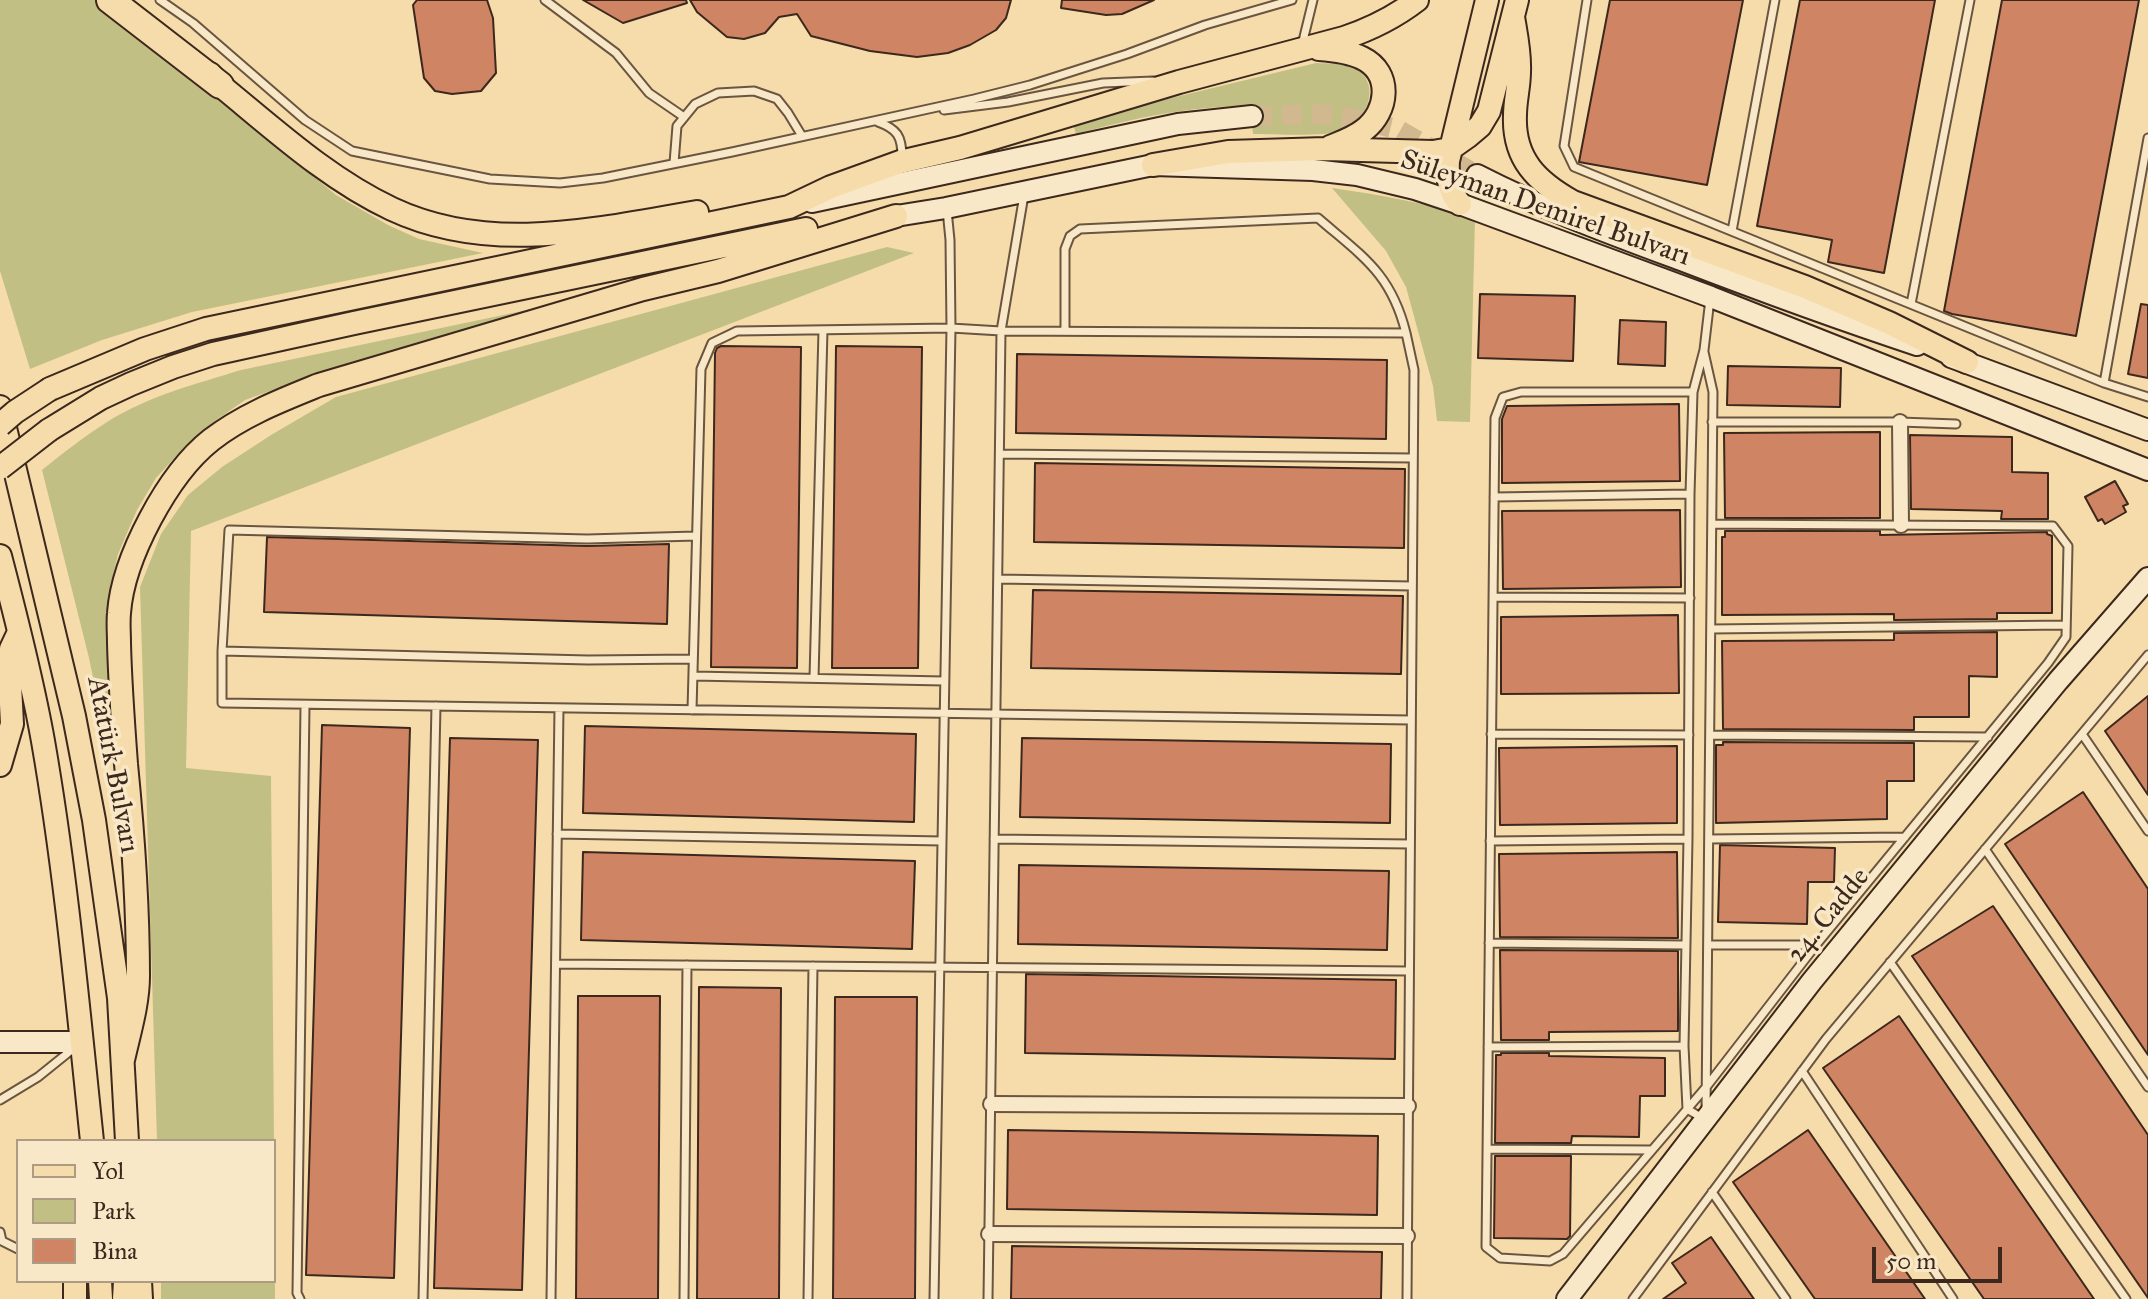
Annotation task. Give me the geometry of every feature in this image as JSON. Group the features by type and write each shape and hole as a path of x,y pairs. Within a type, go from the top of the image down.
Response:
{"highway":[{"path":"110,0 220,85"}],"main road":[{"path":"131,0 183,45 220,85 360,192 393,210 458,231 486,235 549,235 728,206 789,207 831,187 900,162 960,148 1179,82 1344,38 1369,29 1417,0"},
{"path":"1460,204 1453,197 1448,179 1450,149 1487,0"},
{"path":"1153,165 1228,152 1325,149 1419,153 1450,149 1480,126 1489,111 1515,8"},
{"path":"1515,8 1519,52 1515,133 1525,163 1540,180 1573,202 1805,287 1889,323 1967,362"},
{"path":"1301,48 1324,49 1363,58 1371,64 1383,83 1385,97 1378,115 1367,128 1325,149"},
{"path":"0,425 50,389 145,349 206,329 1178,124 1252,116"},
{"name":"Süleyman Demirel Bulvarı","path":"896,216 1153,165 1313,170 1357,175 1460,204 1711,297 2148,470"},
{"name":"Süleyman Demirel Bulvarı","path":"1477,175 1528,201 1595,228 1825,315 1967,362 2148,430"},
{"path":"0,468 49,430 101,398 173,367 213,354 814,228 896,216"},
{"path":"123,1060 138,980 119,681 119,611 139,540 168,489 190,461 210,441 239,422 319,385 643,289 718,271 896,216"},
{"name":"Atatürk Bulvarı","path":"0,407 86,773 119,998 128,1136"},
{"path":"0,556 43,739 61,859 92,1139"},
{"name":"24. Cadde","path":"1567,1299 1812,981 2058,681 2148,578"},
{"path":"0,765 12,724 9,665 11,649 19,631"},
{"path":"0,1042 81,1042"}],"street":[{"path":"1900,422 1901,525"},
{"path":"991,1104 1408,1106"},
{"path":"989,1234 1407,1236"}],"lane":[{"path":"160,0 193,23 305,120 352,151 490,179 560,183 603,178 732,152 1030,85 1205,25 1292,0"},
{"path":"545,0 616,53 649,93 684,117"},
{"path":"1301,48 1313,0"},
{"path":"1587,0 1564,146 1574,167 2104,383 2148,397"},
{"path":"1732,231 1775,0"},
{"path":"1911,304 1970,0"},
{"path":"911,114 1008,102 1103,83 1142,80 1179,82"},
{"path":"674,163 677,126 695,104 718,93 754,91 777,99 802,136"},
{"path":"876,121 896,131 902,142 900,162"},
{"path":"2104,383 2148,138"},
{"path":"988,1299 1001,331 1025,190"},
{"path":"934,1299 951,328 950,240 946,208"},
{"path":"1065,331 1065,249 1070,236 1080,229 1318,218 1376,268 1397,304 1414,370 1407,1299"},
{"path":"1687,1109 1684,1046 1693,392 1704,350 1711,297"},
{"path":"692,710 701,369 712,343 737,331 951,328 1001,331 1406,333"},
{"path":"814,678 823,330"},
{"path":"1704,350 1713,392 1706,1121"},
{"path":"1693,392 1521,392 1503,397 1495,418 1486,1247 1500,1258 1550,1261 1563,1254 1707,1086 1816,945 1988,737 2066,637 2068,546 2053,526 1712,524"},
{"path":"1712,422 1956,424"},
{"path":"1000,454 1413,458"},
{"path":"1494,497 1690,494"},
{"path":"696,536 587,539 229,530 222,703 1411,720"},
{"path":"998,579 1412,586"},
{"path":"1493,597 1690,598"},
{"path":"1711,629 2066,625"},
{"path":"222,651 588,660 693,659"},
{"path":"1633,1299 1826,1039 2148,655"},
{"path":"693,676 944,681"},
{"path":"300,1299 297,1293 305,706"},
{"path":"423,1299 436,706"},
{"path":"551,1299 559,708"},
{"path":"1491,734 1689,735"},
{"path":"2082,734 2148,831"},
{"path":"1710,735 1988,737"},
{"path":"557,834 942,841"},
{"path":"1709,839 1905,837"},
{"path":"994,839 1410,844"},
{"path":"1490,841 1688,839"},
{"path":"1985,849 2148,1087"},
{"path":"1489,943 1686,945"},
{"path":"1708,945 1816,945"},
{"path":"1890,962 2126,1299"},
{"path":"556,964 1409,971"},
{"path":"684,1299 687,965"},
{"path":"808,1299 813,966"},
{"path":"0,1100 38,1077 81,1042"},
{"path":"1488,1047 1684,1046"},
{"path":"1802,1071 1953,1299"},
{"path":"1687,1109 1706,1121"},
{"path":"1487,1149 1652,1150"},
{"path":"1712,1192 1786,1299"},
{"path":"0,1232 2,1241 16,1248"}],"green space":[{"path":"0,0 100,0 336,195 419,239 483,253 192,312 102,340 30,369 0,271"},
{"path":"1316,63 1349,65 1368,82 1370,91 1365,110 1359,119 1342,131 1312,135 1253,134 1250,106 1162,114 1076,134 1073,124 1130,108"},
{"path":"1332,188 1404,200 1475,219 1470,422 1437,421 1433,386 1406,287 1386,251"},
{"path":"887,247 914,253 191,531 186,768 271,776 274,1139 157,1139 140,587 161,534 188,495 222,467 336,397"},
{"path":"565,302 331,369 245,400 212,423 178,454 156,478 137,510 118,554 111,584 106,615 111,763 89,658 42,470 123,413 190,386 241,370"},
{"path":"161,1283 275,1283 275,1299 161,1299"}],"building":[{"path":"417,0 487,0 493,18 496,73 481,91 452,94 435,91 424,78 413,5"},
{"path":"583,0 686,0 687,3 623,23"},
{"path":"690,0 1011,0 1006,18 996,30 948,53 917,57 870,51 811,36 797,14 779,17 765,33 744,39 727,37 697,12"},
{"path":"1062,0 1154,0 1122,14 1106,15 1061,8"},
{"path":"1610,0 1743,0 1707,185 1579,162"},
{"path":"1800,0 1935,0 1884,273 1828,262 1832,240 1757,226"},
{"path":"2002,0 2139,0 2076,336 1944,311"},
{"path":"1480,294 1575,296 1573,361 1478,358"},
{"path":"2141,304 2148,305 2148,378 2128,374"},
{"path":"1620,320 1666,322 1665,366 1618,364"},
{"path":"721,346 801,347 797,668 711,667 715,353"},
{"path":"836,346 922,347 918,668 832,668"},
{"path":"1017,354 1387,360 1386,439 1016,433"},
{"path":"1728,366 1841,368 1840,407 1727,405"},
{"path":"1679,404 1680,481 1502,483 1502,419 1507,406"},
{"path":"1880,432 1880,518 1725,518 1724,433"},
{"path":"1910,435 2012,437 2012,472 2048,473 2048,519 2001,519 2002,511 1911,509"},
{"path":"1035,463 1405,469 1404,548 1034,542"},
{"path":"2115,481 2128,504 2123,506 2126,512 2105,524 2102,519 2098,521 2085,497"},
{"path":"1680,510 1681,587 1503,589 1502,511"},
{"path":"1725,531 1880,531 1880,535 2047,532 2052,536 2052,613 1997,613 1997,619 1894,620 1894,614 1722,615 1722,537 1725,537"},
{"path":"267,537 587,546 669,544 667,624 264,612"},
{"path":"1033,590 1403,596 1401,674 1031,668"},
{"path":"1678,615 1679,693 1501,694 1501,617"},
{"path":"1997,632 1997,677 1969,676 1969,717 1914,717 1914,730 1723,729 1722,641 1894,640 1894,633"},
{"path":"2148,696 2148,795 2105,731"},
{"path":"322,725 410,728 394,1278 306,1275"},
{"path":"585,726 916,734 914,822 583,813"},
{"path":"450,738 538,740 522,1290 434,1288"},
{"path":"1022,738 1391,744 1390,823 1020,817"},
{"path":"1723,742 1914,743 1914,781 1887,781 1887,819 1716,823 1716,745 1723,745"},
{"path":"1677,746 1677,823 1500,825 1499,748"},
{"path":"2083,792 2148,889 2148,1055 2005,844"},
{"path":"1720,845 1835,848 1834,882 1808,882 1807,924 1718,922"},
{"path":"583,852 915,861 912,949 581,940"},
{"path":"1677,852 1678,938 1500,937 1499,854"},
{"path":"1019,865 1389,871 1387,950 1018,944"},
{"path":"1993,906 2148,1135 2148,1298 1912,956"},
{"path":"1500,950 1678,951 1678,1031 1549,1032 1549,1040 1501,1040"},
{"path":"1026,974 1396,980 1395,1059 1025,1053"},
{"path":"699,987 781,988 779,1299 697,1299"},
{"path":"578,996 660,996 658,1299 576,1299"},
{"path":"835,997 917,997 915,1299 833,1299"},
{"path":"1899,1016 2094,1299 1984,1299 1823,1068"},
{"path":"1496,1055 1665,1058 1665,1096 1640,1096 1639,1137 1572,1136 1571,1143 1495,1143"},
{"path":"1008,1130 1378,1136 1377,1215 1007,1209"},
{"path":"1808,1130 1925,1299 1815,1299 1733,1182"},
{"path":"1495,1156 1571,1156 1570,1236 1567,1239 1494,1238"},
{"path":"1711,1237 1754,1299 1663,1299 1686,1283 1672,1263"},
{"path":"1012,1246 1382,1252 1381,1299 1011,1299"}],"tunnel":[{"path":"1252,116 1317,114 1397,129 1477,175"}]}
